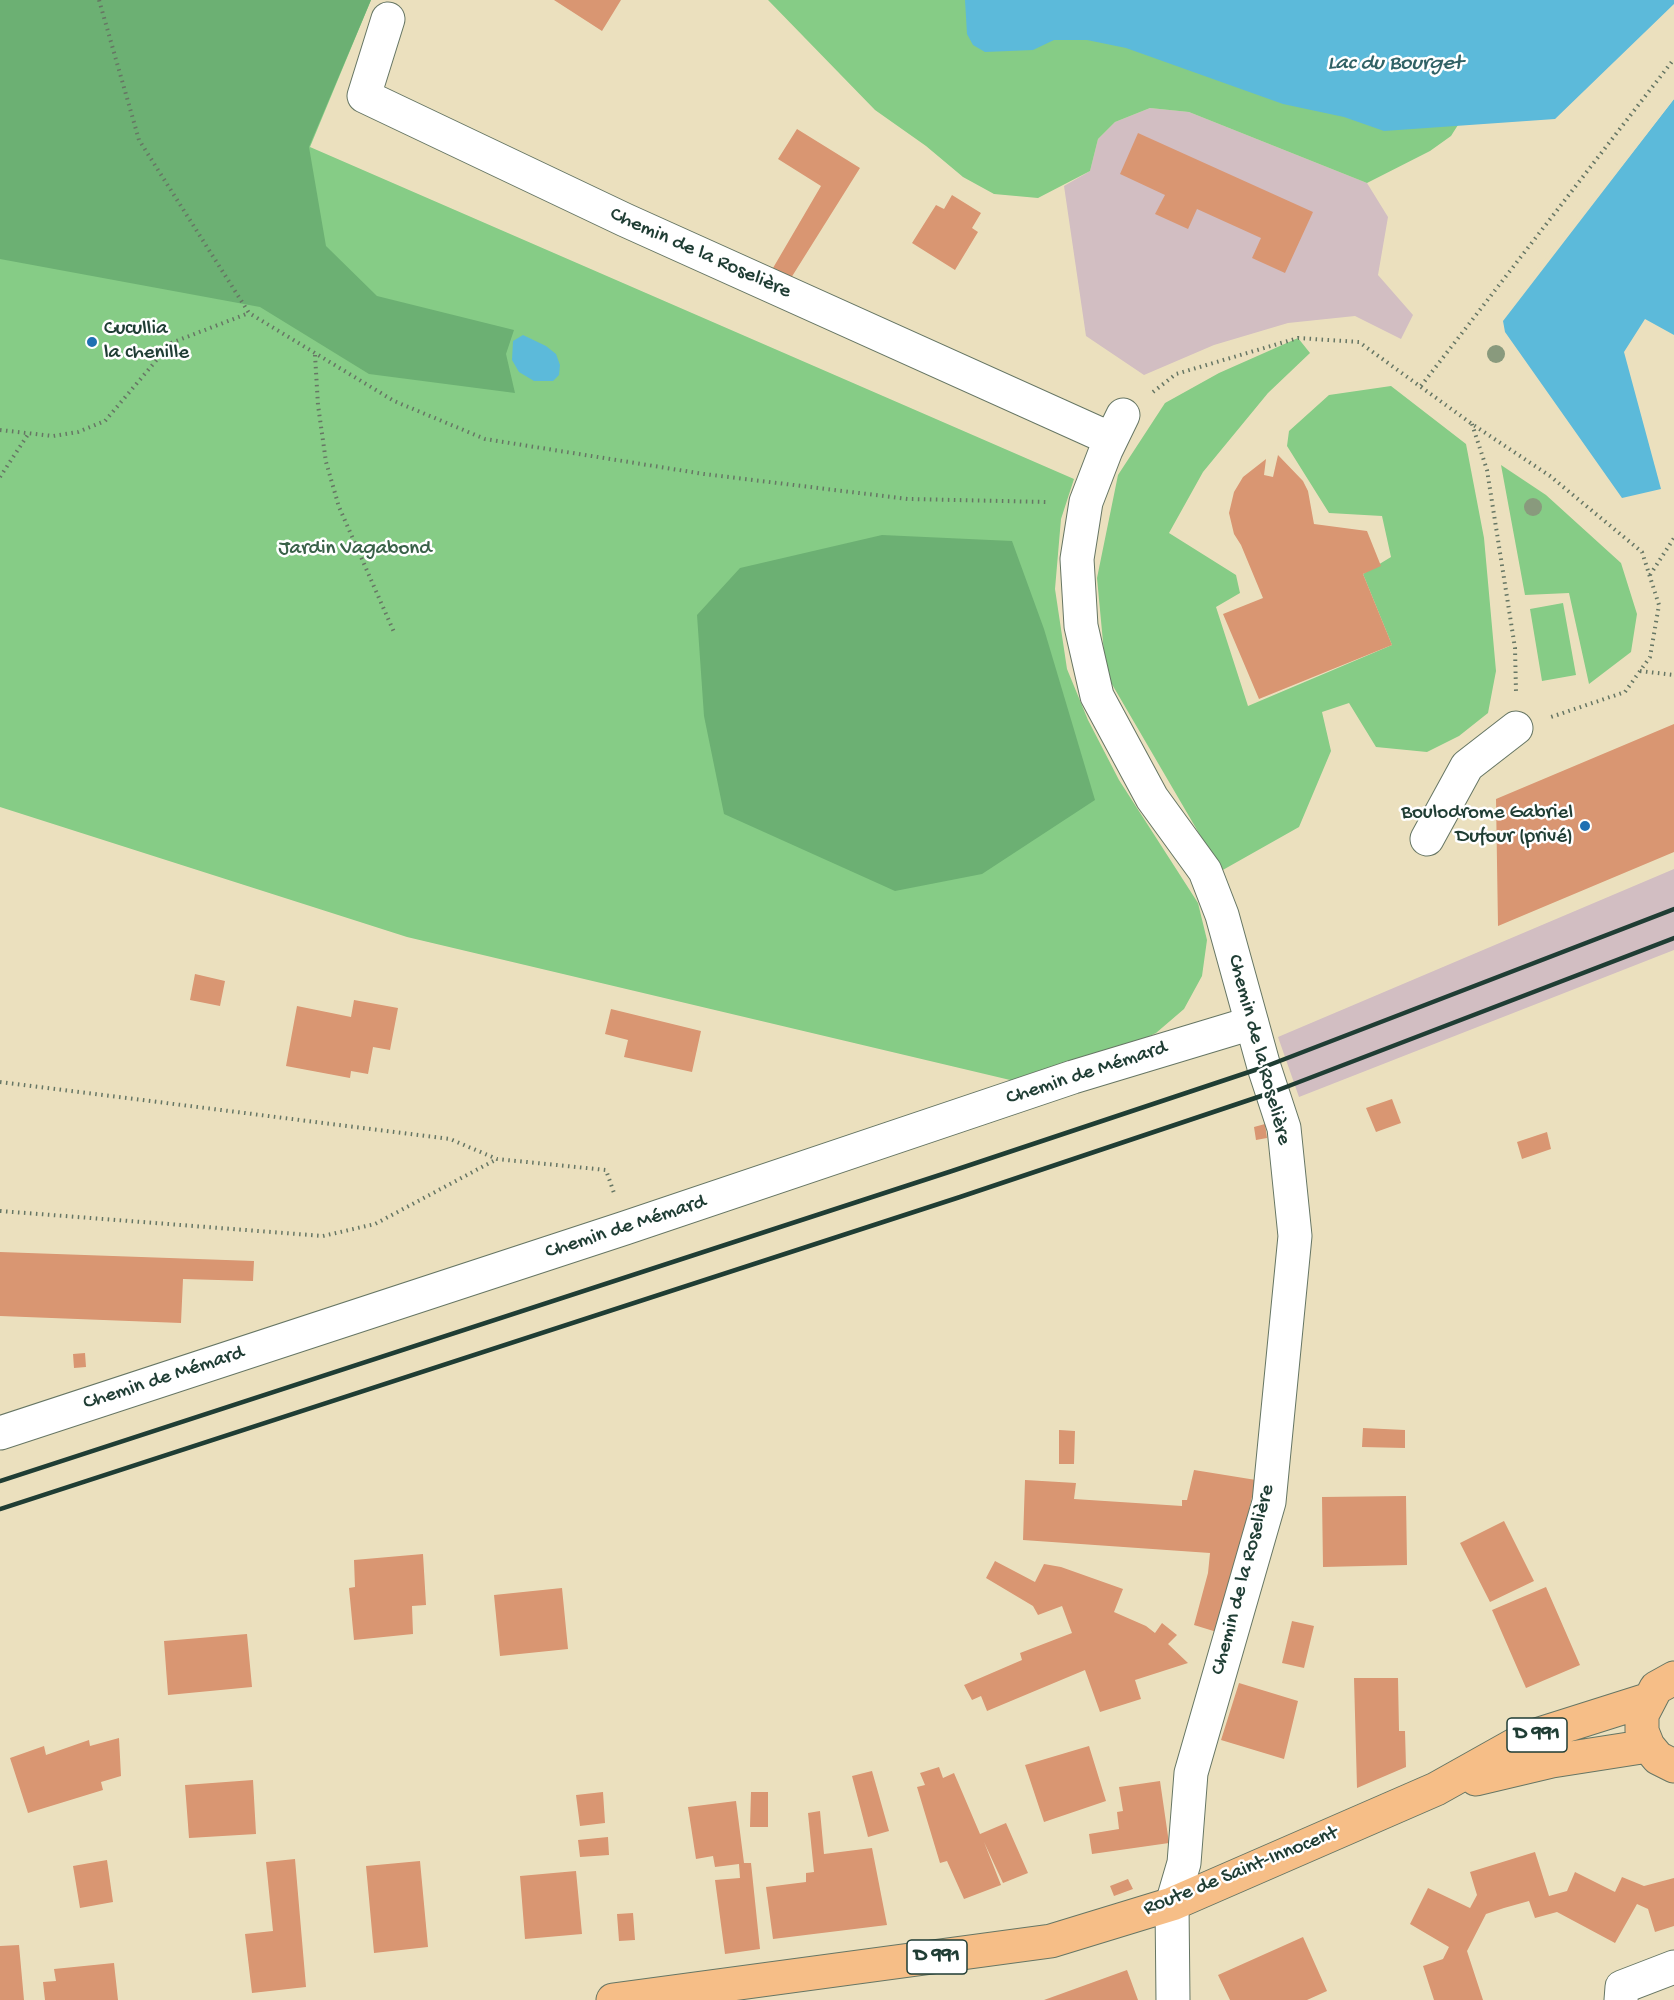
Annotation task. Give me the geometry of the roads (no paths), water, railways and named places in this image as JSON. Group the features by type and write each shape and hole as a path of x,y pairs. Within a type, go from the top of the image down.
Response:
{"main road":[{"path":"1674,1678 1656,1688 1647,1700 1642,1715 1642,1731 1648,1746 1658,1758 1674,1766"},
{"name":"Route de Saint-Innocent","path":"613,2000 697,1995 1051,1941 1172,1904 1436,1789 1527,1738 1647,1700"},
{"name":"Route de Saint-Innocent","path":"1436,1789 1552,1761 1648,1746"}],"street":[{"name":"Chemin de la Roselière","path":"388,19 364,96 625,220 1117,427 1086,502 1077,559 1080,626 1097,696 1152,798 1205,871 1222,915 1284,1128 1295,1236 1269,1502 1191,1773 1184,1863 1172,1904 1173,2000"},
{"path":"1427,839 1467,766 1516,729"},
{"name":"Chemin de Mémard","path":"0,1433 625,1228 1073,1077 1252,1023"},
{"path":"1621,2000 1622,1987 1674,1967"}],"water":[{"name":"Lac du Bourget","path":"965,0 1674,0 1674,4 1555,119 1384,131 1344,117 1283,104 1126,48 1087,40 1054,40 1033,50 985,52 973,45 967,34"},
{"path":"1674,99 1674,335 1645,319 1624,352 1661,489 1622,498 1505,332 1503,321"},
{"path":"523,335 546,346 556,354 560,365 559,375 553,381 534,381 519,372 512,360 513,341"}],"railway":[{"path":"0,1481 1264,1067 1674,909"},
{"path":"0,1509 960,1197 1273,1092 1674,938"}],"place":[{"name":"Cucullia la chenille","path":"92,342"},
{"name":"Boulodrome Gabriel Dufour (privé)","path":"1585,826"}],"park label":[{"name":"Jardin Vagabond","path":"355,550"}]}
